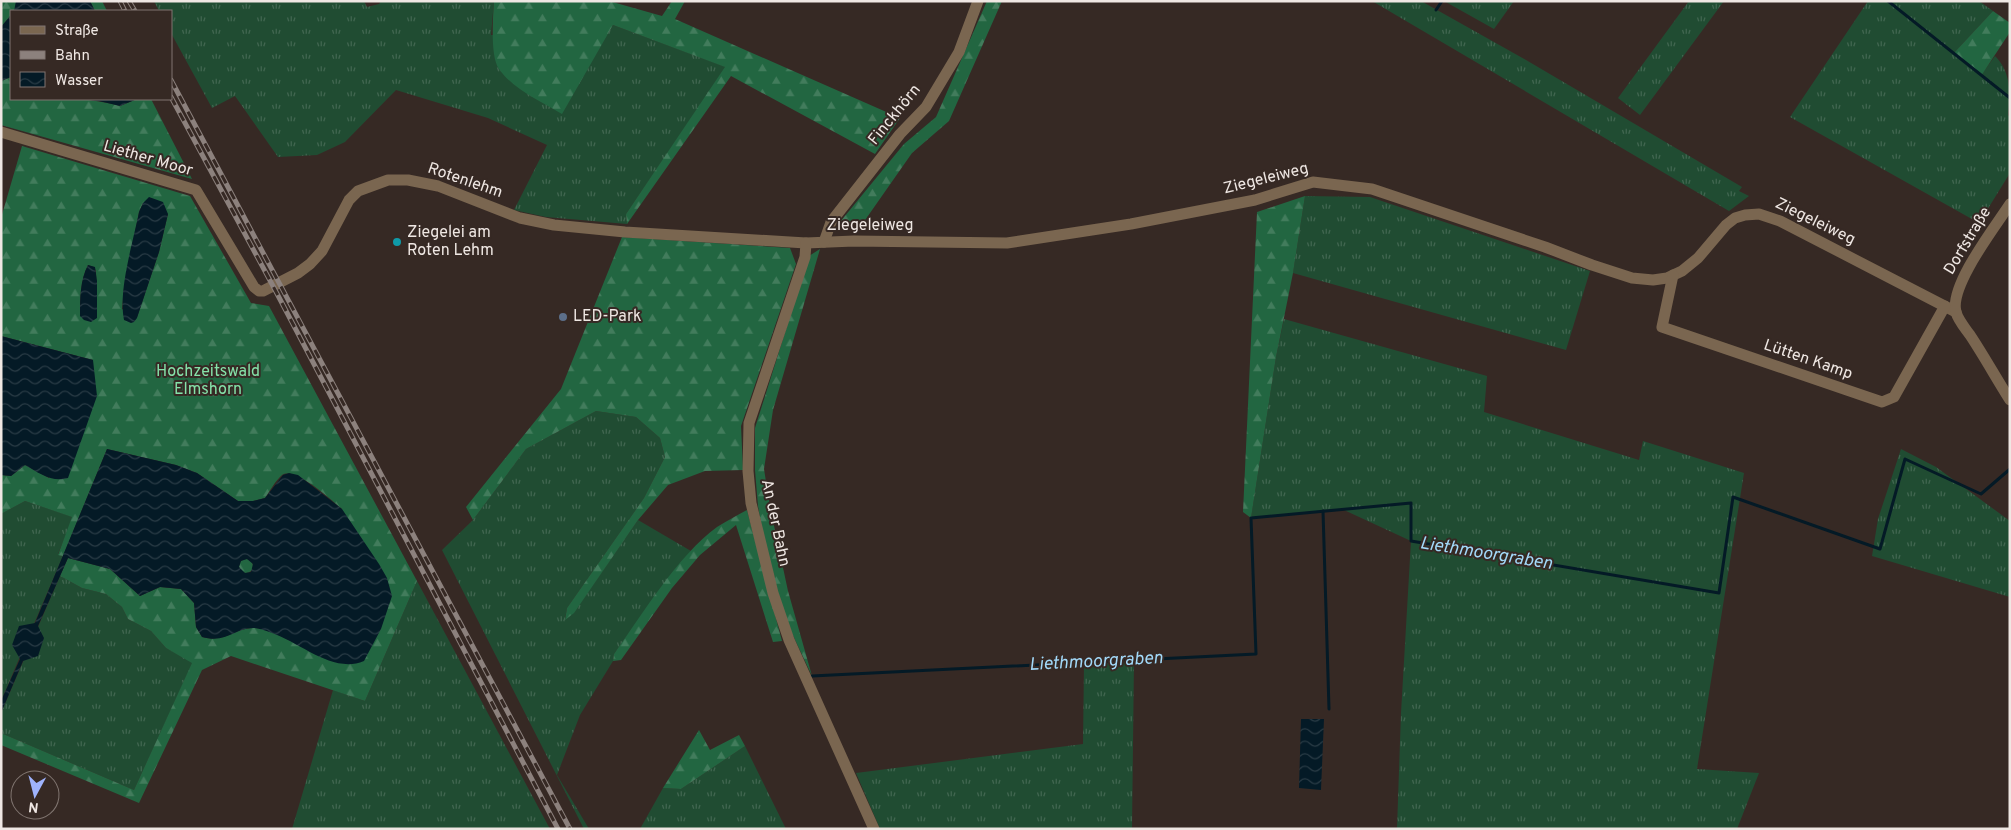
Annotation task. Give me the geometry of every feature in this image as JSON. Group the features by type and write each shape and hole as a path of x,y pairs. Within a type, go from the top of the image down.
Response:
{"street":[{"name":"Finckhörn","path":"824,242 831,222 900,134 926,107 958,52 978,1"},
{"name":"Liether Moor","path":"1,132 196,190 254,287 259,291 263,291"},
{"name":"Rotenlehm","path":"263,291 298,273 310,264 322,251 348,200 358,191 388,180 408,180 438,186 520,218 554,225"},
{"name":"Ziegeleiweg","path":"554,225 625,232 806,243 1007,243 1132,224 1255,200 1313,182 1372,189 1632,278 1653,280 1674,276 1682,272 1698,258 1726,225 1735,218 1759,214 1780,221 1956,312"},
{"name":"Dorfstraße","path":"1956,312 1955,298 1959,286 1968,268 2010,204"},
{"name":"An der Bahn","path":"806,243 805,257 749,424 748,471 751,503 773,593 788,640 850,772 874,829"},
{"name":"Lütten Kamp","path":"1674,276 1662,327 1882,402 1894,397 1945,306"},
{"path":"1956,312 2010,400"}],"green space":[{"path":"1,1 16,1 16,9 10,10 10,16 1,27"},
{"path":"90,1 102,1 106,10 94,10"},
{"path":"154,1 364,1 367,7 379,4 381,1 494,1 491,35 607,35 613,25 726,67 626,214 627,224 546,217 514,210 547,145 488,118 396,90 345,142 317,155 278,157 235,96 212,108 172,35 172,10 158,10"},
{"path":"494,1 609,1 662,16 672,1 685,1 675,19 900,118 875,154 731,76 627,224 626,214 725,67 613,25 562,114 520,89 499,69 493,46"},
{"path":"987,1 1002,1 949,121 912,153 863,223 840,222 904,144 936,117"},
{"path":"1372,1 1421,1 1526,60 1742,187 1739,191 1749,196 1729,211"},
{"path":"1444,1 1514,1 1494,29"},
{"path":"1689,1 1724,1 1640,115 1618,98"},
{"path":"1868,1 1979,1 1993,11 1953,54 1981,75 1995,56 2004,69 2009,84 2010,173 1979,223 1790,117"},
{"path":"1993,11 2010,23 2010,32 1981,76 1953,54"},
{"path":"10,77 10,100 86,100 120,106 135,100 152,100 192,179 1,125 1,81"},
{"name":"Hochzeitswald Elmshorn","path":"22,146 190,196 251,303 269,306 417,581 365,701 231,656 202,670 139,803 1,745 1,733 134,790 192,663 166,648 151,631 128,619 122,607 106,594 82,588 60,576 68,558 110,569 140,596 160,587 181,589 194,603 196,627 202,637 217,638 245,629 257,628 272,632 291,641 342,509 313,485 295,475 282,475 265,498 253,501 238,501 197,473 176,465 107,449 63,556 58,555 72,517 25,501 1,514 1,475 11,476 25,465 49,478 93,360 1,336 1,218","holes":["143,203 168,214 159,252 137,317 122,309 124,288 139,212","88,265 94,267 96,271 97,318 80,316 82,284"]},
{"path":"1305,196 1370,197 1590,271 1566,350 1293,273"},
{"path":"1305,196 1293,273 1276,357 1251,518 1243,512 1257,212"},
{"path":"622,237 790,248 796,264 741,426 743,470 705,471 668,485 638,520 574,613 565,620 567,608 644,498 665,457 660,438 636,417 596,411 526,449 473,520 466,507 561,389"},
{"path":"820,249 773,410 764,469 788,591 812,676 773,593 758,506 755,470 755,428 809,256"},
{"path":"1284,319 1487,376 1484,412 1639,460 1643,441 1744,473 1697,769 1759,773 1737,829 1397,829 1401,713 1411,541 1344,510 1251,518 1276,357"},
{"path":"596,411 636,417 660,438 665,457 644,498 567,608 565,619 574,612 638,520 691,551 666,581 614,654 613,661 580,715 557,775 589,829 584,829 442,550 473,520 526,449"},
{"path":"1901,449 1936,467 2010,521 2010,597 1872,556 1878,519"},
{"path":"25,501 73,517 58,554 63,556 1,701 1,514"},
{"path":"747,510 782,641 773,642 736,525 700,555 672,588 621,660 613,661 614,654 648,604 689,553 717,527"},
{"path":"246,559 251,561 253,566 251,571 246,573 241,571 239,566 241,561"},
{"path":"60,576 82,588 106,594 122,607 128,619 151,631 166,648 193,662 134,790 1,733 1,713"},
{"path":"417,581 550,829 292,829 333,690 365,701"},
{"path":"1134,660 1132,829 880,829 856,773 1083,744 1084,664"},
{"path":"699,730 710,750 739,735 745,746 681,789 663,788"},
{"path":"745,746 786,829 640,829 663,788 681,789"}],"water":[{"path":"16,1 90,1 94,10 14,10"},
{"path":"10,16 10,77 1,81 1,27"},
{"path":"90,100 135,100 120,106"},
{"path":"149,197 163,202 168,214 159,252 137,318 131,323 124,320 123,295 125,281 139,212 143,203"},
{"path":"88,265 95,267 97,281 97,318 91,322 84,320 80,316 82,283"},
{"path":"1,336 93,360 97,396 68,478 51,478 25,465 11,476 1,475"},
{"path":"107,449 176,465 197,473 238,501 253,501 265,498 283,475 289,473 298,475 342,509 379,564 387,578 392,596 381,629 364,661 341,664 317,656 283,638 258,628 241,630 218,639 202,637 196,627 194,603 181,589 160,587 140,596 110,569 68,558 38,626 44,638 38,656 23,661 1,713 1,701 20,659 12,645 19,626 35,623","holes":["247,559 253,564 251,572 245,573 239,567 241,561"]},
{"path":"1301,719 1324,719 1321,790 1299,788"}],"waterway":[{"path":"1436,10 1442,1"},
{"path":"1888,1 2010,98"},
{"name":"Liethmoorgraben","path":"812,676 1256,654 1251,518 1411,503 1411,541 1719,593 1733,497 1880,549 1905,459 1981,494 2010,469"},
{"path":"1323,511 1329,709"}],"railway":[{"path":"120,1 124,10"},
{"path":"129,1 134,10"},
{"path":"172,82 570,829"},
{"path":"172,99 273,286 558,829"}],"place":[{"name":"Ziegelei am Roten Lehm","path":"397,242"},
{"name":"LED-Park","path":"563,317"}]}
